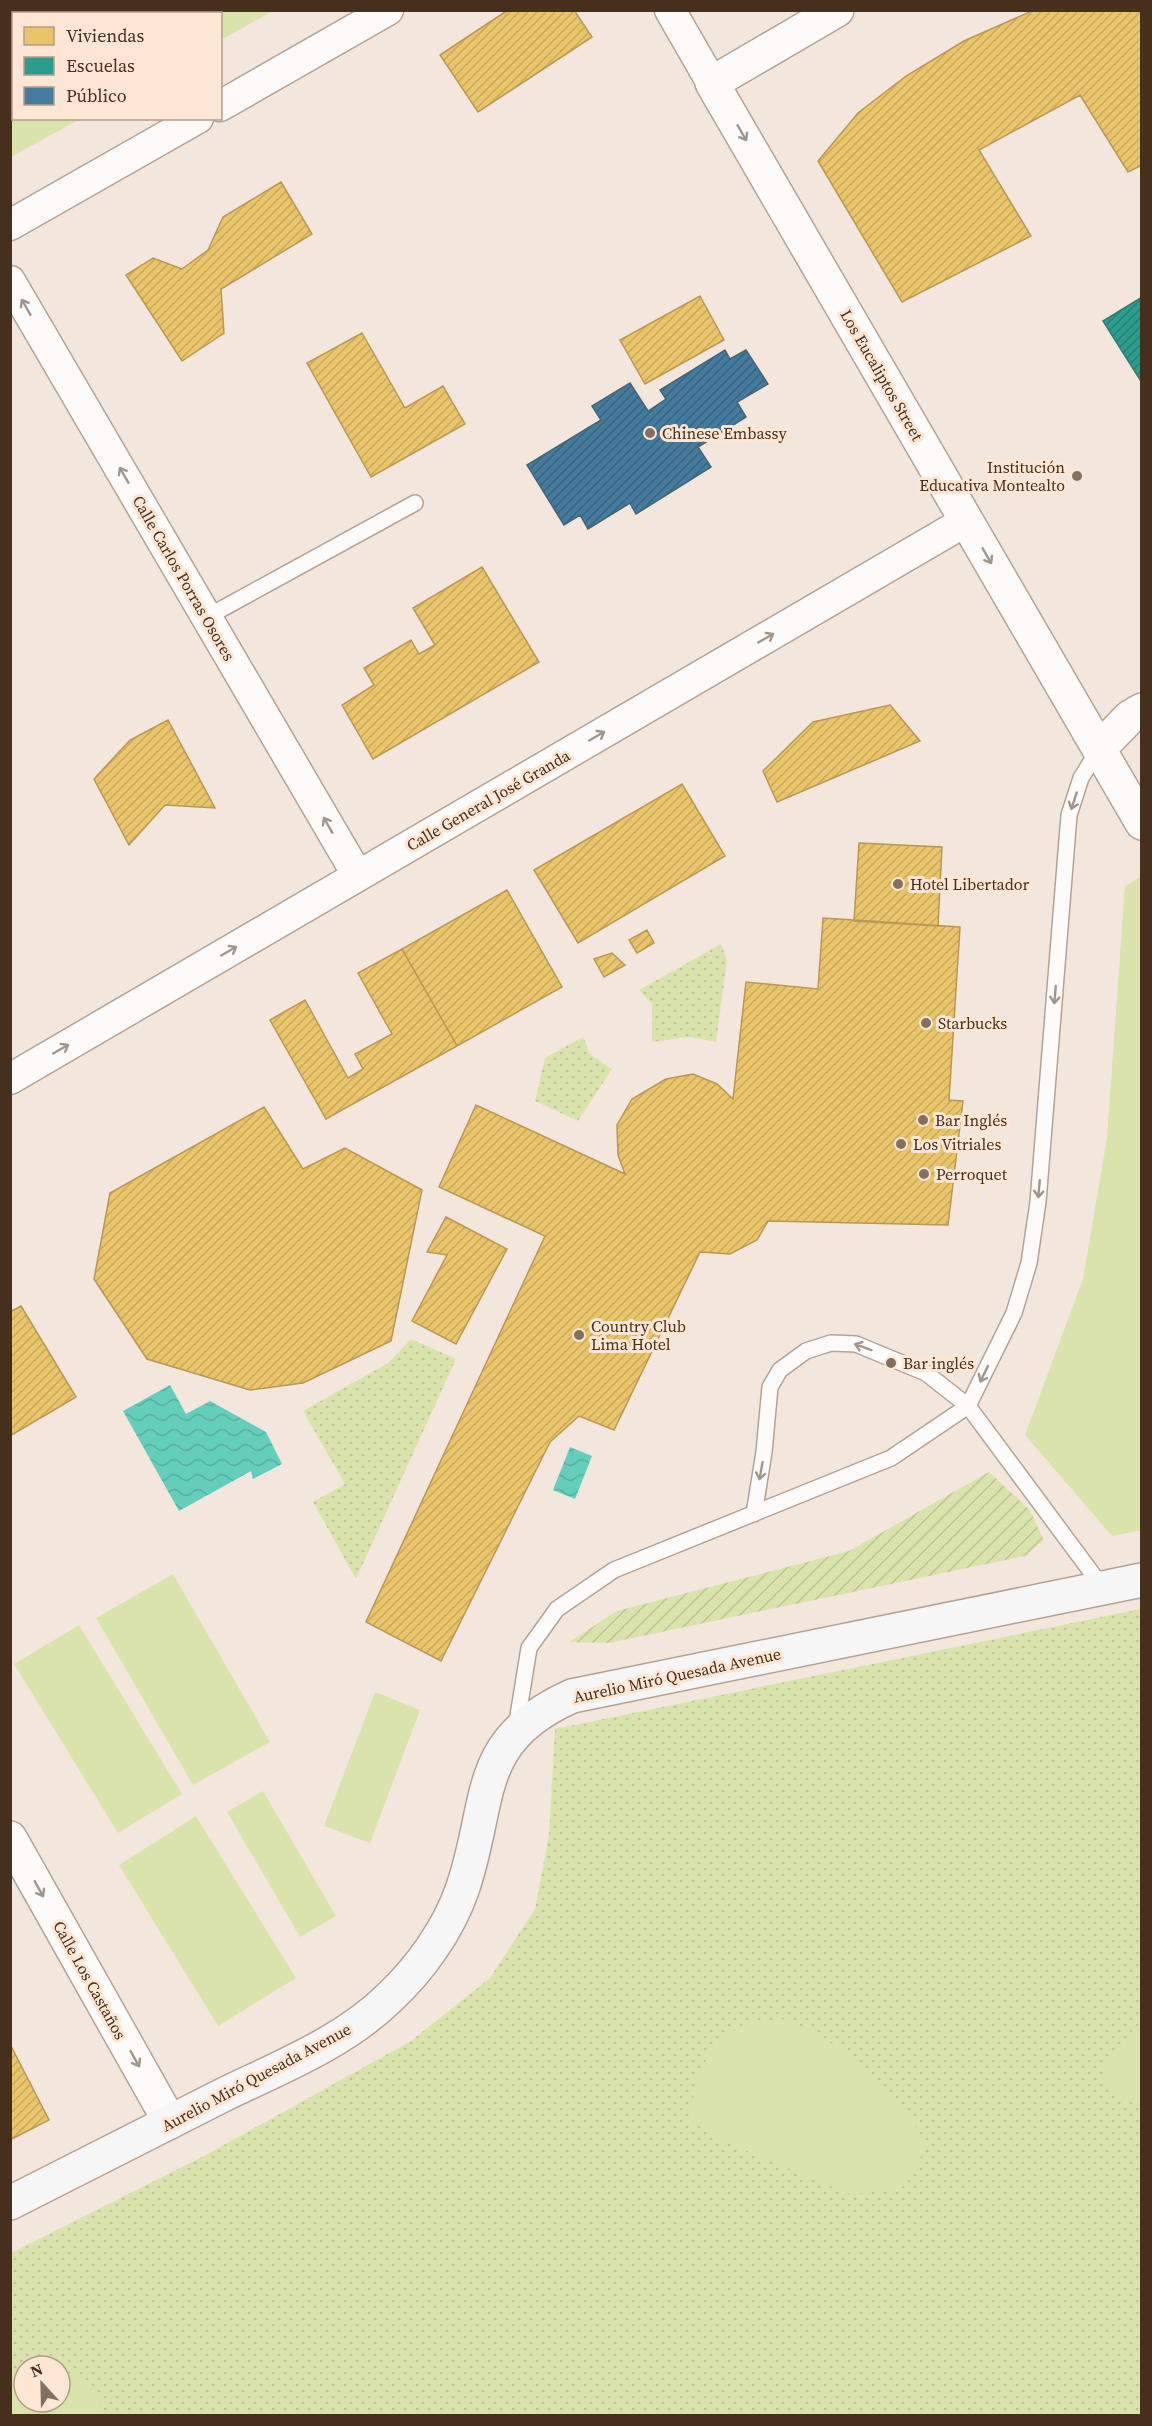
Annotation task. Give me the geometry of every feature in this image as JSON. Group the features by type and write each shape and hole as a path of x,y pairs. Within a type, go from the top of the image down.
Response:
{"main road":[{"name":"Aurelio Miró Quesada Avenue","path":"10,2203 300,2057 351,2028 389,1999 420,1964 444,1928 461,1891 487,1785 499,1755 515,1732 542,1709 572,1696 1142,1580"}],"street":[{"path":"222,105 388,10"},
{"path":"670,10 712,83 837,10"},
{"name":"Los Eucaliptos Street","path":"712,83 1142,823"},
{"path":"10,225 194,120"},
{"name":"Calle Carlos Porras Osores","path":"10,281 358,876"},
{"name":"Calle General José Granda","path":"10,1079 966,521"},
{"path":"1099,749 1130,717 1142,710"},
{"name":"Calle Los Castaños","path":"10,1838 170,2122"}],"lane":[{"path":"207,617 415,503"},
{"path":"515,1732 529,1648 558,1609 614,1570 891,1458 968,1406 1014,1313 1029,1263 1038,1202 1069,815 1081,778 1099,749"},
{"path":"754,1514 764,1452 770,1386 780,1370 806,1351 831,1343 856,1344 926,1373 968,1406 1103,1588"}],"green space":[{"path":"11,10 273,10 222,39 222,12 12,12 12,120 78,120 11,157"},
{"path":"1141,876 1142,1530 1112,1536 1025,1435 1083,1279 1107,1138 1125,886"},
{"path":"721,944 727,960 716,1042 689,1037 652,1042 652,1004 639,990"},
{"path":"583,1037 590,1054 612,1069 578,1121 535,1101 545,1058"},
{"path":"411,1339 456,1359 356,1579 313,1502 345,1484 303,1411 388,1363"},
{"path":"989,1472 1029,1509 1044,1540 1025,1556 609,1643 569,1642 617,1611 849,1551"},
{"path":"173,1574 270,1742 193,1785 96,1618"},
{"path":"1141,1609 1141,2415 11,2416 11,2253 202,2157 411,2041 490,1978 535,1909 549,1835 555,1729"},
{"path":"79,1625 182,1794 118,1833 14,1664"},
{"path":"375,1692 420,1710 370,1843 324,1826"},
{"path":"263,1791 336,1916 300,1937 227,1812"},
{"path":"196,1816 296,1978 218,2026 119,1865"},
{"path":"788,2019 854,2056 902,2104 927,2146 905,2186 852,2195 726,2142 688,2119 700,2069 717,2044 745,2023"},
{"path":"1141,2022 1141,2108 1106,2087 1106,2059"},
{"path":"72,2375 94,2387 105,2415 11,2415 11,2383 12,2414 72,2414"}],"water":[{"path":"170,1385 186,1414 210,1401 266,1432 282,1464 253,1479 251,1471 179,1511 123,1411"},
{"path":"570,1447 592,1456 575,1499 553,1490"}],"building: Viviendas":[{"path":"508,10 574,10 592,37 478,112 440,55"},
{"path":"1034,10 1142,10 1142,165 1128,172 1080,95 979,150 1031,236 902,302 818,161 858,113 906,76 964,41"},
{"path":"281,182 312,234 221,289 224,333 182,361 126,275 153,258 182,269 208,250 223,217"},
{"path":"700,296 724,340 645,384 620,340"},
{"path":"362,333 405,408 443,386 465,424 371,477 307,363"},
{"path":"482,567 539,662 373,759 342,705 374,685 364,668 411,640 419,654 435,645 413,608"},
{"path":"890,705 920,741 777,802 763,771 813,722"},
{"path":"168,720 215,808 165,805 129,845 94,779 130,740"},
{"path":"682,784 725,856 578,943 534,870"},
{"name":"Hotel Libertador","path":"859,843 942,847 938,926 854,921"},
{"path":"507,890 562,987 457,1046 402,949"},
{"name":"Country Club Lima Hotel","path":"823,918 960,927 949,1100 963,1101 948,1225 768,1221 757,1240 730,1254 700,1252 614,1430 579,1416 550,1442 441,1661 366,1622 545,1236 439,1187 476,1105 625,1174 618,1155 617,1125 632,1099 666,1079 693,1074 717,1084 733,1099 746,982 818,989"},
{"path":"647,930 654,943 637,953 629,940"},
{"path":"402,949 457,1046 326,1119 270,1020 305,1000 348,1078 363,1069 355,1054 392,1034 358,973"},
{"path":"612,953 625,965 604,977 594,959"},
{"path":"264,1107 303,1169 345,1148 422,1190 391,1341 303,1383 250,1390 147,1359 94,1279 110,1193"},
{"path":"446,1217 507,1249 456,1344 412,1321 447,1255 427,1252"},
{"path":"21,1306 76,1397 10,1436 10,1312"},
{"path":"10,2046 49,2120 10,2140"}],"building: Escuelas":[{"path":"1142,297 1142,383 1103,321"}],"building: Público":[{"name":"Chinese Embassy","path":"725,350 730,359 746,350 768,384 737,402 746,417 698,447 711,467 636,514 630,503 588,529 580,515 564,525 527,465 601,420 592,406 630,383 648,411 666,399 660,390"}],"place":[{"name":"Chinese Embassy","path":"650,433"},
{"name":"Institución Educativa Montealto","path":"1077,476"},
{"name":"Hotel Libertador","path":"898,884"},
{"name":"Starbucks","path":"926,1023"},
{"name":"Bar Inglés","path":"923,1120"},
{"name":"Los Vitriales","path":"901,1144"},
{"name":"Perroquet","path":"924,1174"},
{"name":"Country Club Lima Hotel","path":"579,1335"},
{"name":"Bar inglés","path":"891,1363"}]}
